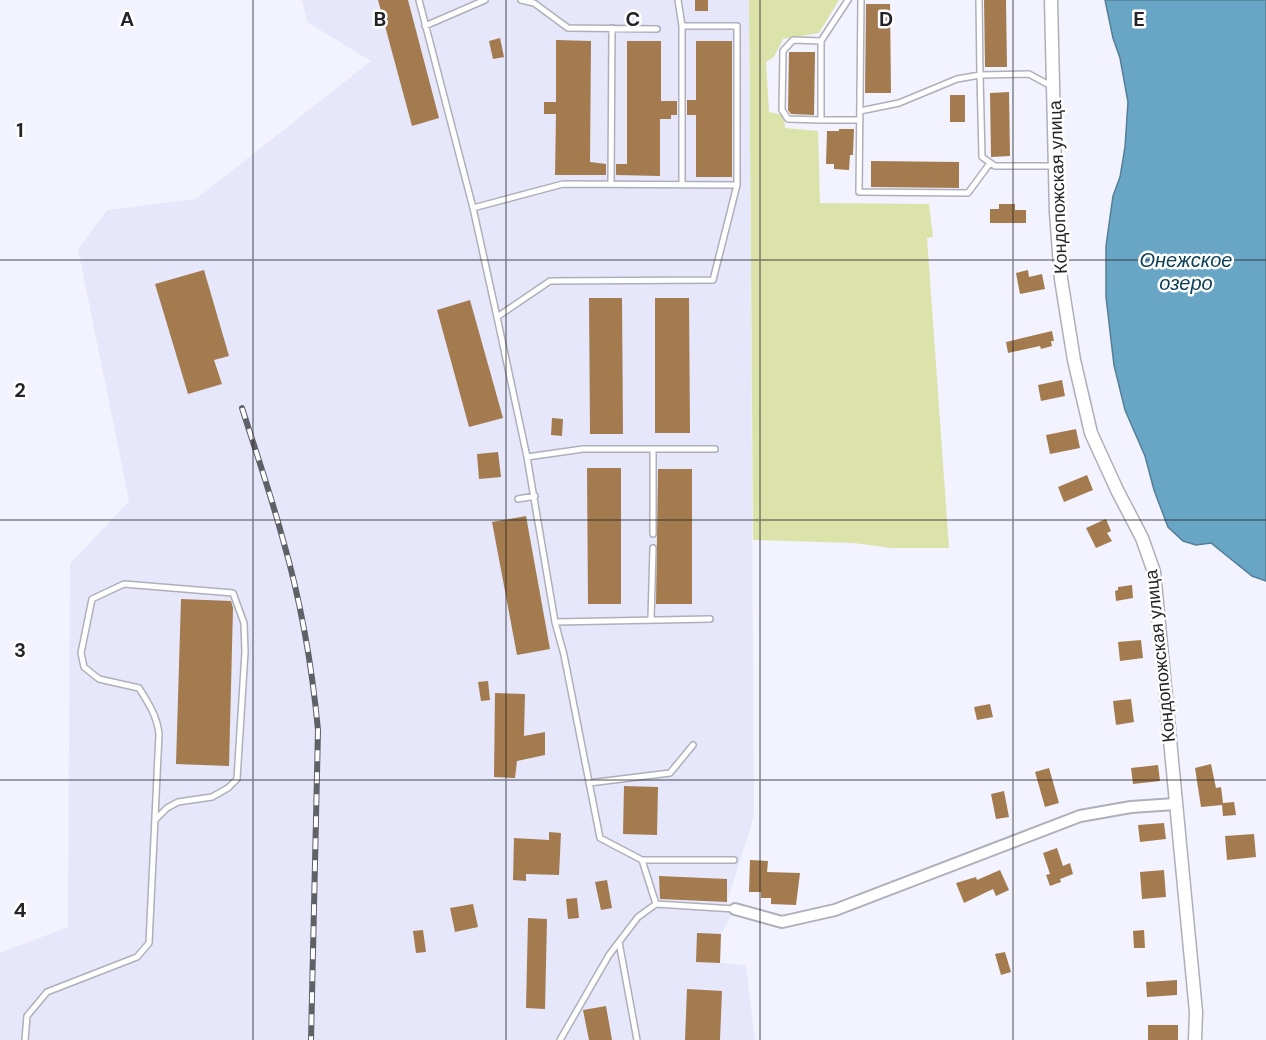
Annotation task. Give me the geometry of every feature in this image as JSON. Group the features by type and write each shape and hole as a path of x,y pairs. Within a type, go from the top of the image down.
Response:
{"street":[{"name":"Кондопожская улица","path":"1051,0 1056,213 1061,279 1074,360 1091,433 1142,538 1154,572 1196,1012 1195,1040"},
{"path":"735,909 782,922 835,910 1080,816 1131,807 1175,804"}],"lane":[{"path":"419,0 473,208 497,316 535,496 555,622 564,656 600,838 642,860 734,860"},
{"path":"426,26 484,0"},
{"path":"521,0 534,3 568,28 657,28"},
{"path":"678,0 682,26 682,184"},
{"path":"820,120 821,41 848,0"},
{"path":"861,0 860,192 968,193 990,163"},
{"path":"979,0 982,157 995,166 1055,166"},
{"path":"497,316 550,281 713,280 737,185 737,26 682,26"},
{"path":"611,184 612,28"},
{"path":"821,41 793,40 783,51 782,110 788,119 860,120"},
{"path":"860,111 899,103 957,80 981,75 1029,74 1054,88"},
{"path":"473,208 563,184 737,185"},
{"path":"527,457 583,449 715,449"},
{"path":"652,449 653,534"},
{"path":"518,499 535,496"},
{"path":"651,619 653,548"},
{"path":"25,1040 27,1016 47,992 137,957 149,943 159,734 156,715 140,688 99,679 84,667 81,652 92,599 124,584 233,593 244,623 245,652 237,779 228,788 212,797 178,802 167,808 156,819"},
{"path":"555,622 710,619"},
{"path":"589,783 670,773 693,745"},
{"path":"642,860 656,904"},
{"path":"560,1040 593,982 638,917 656,904 735,909"},
{"path":"619,942 637,1040"}],"shaded area":[{"path":"302,0 749,0 754,816 727,902 735,909 721,934 720,963 746,965 755,1040 0,1040 0,953 68,927 70,564 129,501 78,249 107,210 196,199 371,61 307,22"}],"green space":[{"path":"749,0 839,0 819,33 783,39 774,57 766,62 769,112 784,115 785,128 818,131 820,203 929,204 933,237 927,238 949,548 892,548 853,543 753,540"}],"water":[{"name":"Онежское озеро","path":"1105,0 1266,0 1266,581 1252,576 1211,543 1196,545 1183,541 1168,527 1154,490 1145,456 1125,410 1114,365 1106,297 1106,246 1113,196 1120,177 1125,147 1128,102 1120,58"}],"building":[{"path":"378,0 408,0 439,118 412,126"},
{"path":"695,0 708,0 708,11 695,11"},
{"path":"984,0 1006,0 1007,67 985,67"},
{"path":"866,4 890,4 891,93 865,93"},
{"path":"500,38 504,57 493,59 489,41"},
{"path":"556,40 591,41 590,162 606,164 606,175 555,175 556,114 544,114 544,102 556,102"},
{"path":"627,41 661,41 661,101 677,101 677,115 671,115 671,119 660,119 660,176 616,175 616,164 627,164"},
{"path":"696,41 732,41 732,177 696,177 696,115 687,115 687,100 696,100"},
{"path":"789,52 815,52 814,115 791,114 788,110"},
{"path":"1009,92 1010,156 991,157 990,93"},
{"path":"950,95 965,95 965,122 950,122"},
{"path":"839,129 854,129 853,155 850,155 849,170 834,169 834,164 826,164 827,131 839,131"},
{"path":"871,161 959,162 959,188 871,187"},
{"path":"999,204 1015,204 1015,210 1026,210 1026,223 990,223 990,209 999,209"},
{"path":"204,270 229,356 214,360 222,384 188,394 155,284"},
{"path":"1028,270 1029,277 1042,274 1045,289 1020,294 1016,273"},
{"path":"589,298 622,298 623,434 590,434"},
{"path":"655,298 689,298 690,433 655,433"},
{"path":"470,300 503,418 469,427 437,310"},
{"path":"1052,331 1054,341 1051,341 1052,346 1041,349 1040,346 1008,353 1006,342"},
{"path":"1062,380 1065,396 1041,401 1038,385"},
{"path":"552,418 563,419 562,436 551,435"},
{"path":"1076,429 1080,448 1050,454 1046,435"},
{"path":"498,452 501,477 479,479 477,454"},
{"path":"587,468 621,468 621,604 588,604"},
{"path":"658,469 692,469 692,604 656,604"},
{"path":"1087,475 1093,490 1064,502 1058,487"},
{"path":"526,516 550,649 517,655 492,522"},
{"path":"1106,519 1111,531 1107,533 1112,541 1096,548 1086,528"},
{"path":"1132,585 1133,598 1116,601 1115,591 1118,587"},
{"path":"181,599 231,601 233,608 229,766 176,764"},
{"path":"1141,640 1143,658 1120,661 1118,642"},
{"path":"488,681 490,700 481,701 478,682"},
{"path":"495,693 525,694 524,736 545,732 545,755 517,761 515,778 494,777"},
{"path":"1131,699 1134,722 1116,725 1113,701"},
{"path":"990,704 993,717 977,720 974,707"},
{"path":"1211,764 1216,788 1221,787 1223,803 1234,802 1236,815 1223,816 1222,805 1201,807 1195,768"},
{"path":"1158,765 1160,781 1133,784 1131,768"},
{"path":"1049,768 1059,803 1045,807 1035,772"},
{"path":"624,786 658,787 657,835 623,834"},
{"path":"1004,791 1009,817 996,819 991,794"},
{"path":"1164,823 1166,839 1140,842 1138,825"},
{"path":"549,832 561,833 559,875 526,874 526,881 513,880 514,838 549,840"},
{"path":"1254,834 1256,857 1227,860 1225,836"},
{"path":"1057,848 1063,866 1070,863 1073,874 1050,886 1046,875 1050,874 1043,853"},
{"path":"750,860 768,861 767,872 800,873 796,905 771,904 771,898 761,898 761,892 749,892"},
{"path":"1000,870 1009,890 996,896 993,889 964,903 956,883 976,877 977,880"},
{"path":"1164,870 1166,897 1142,899 1140,872"},
{"path":"659,876 727,879 727,902 660,899"},
{"path":"607,880 612,908 601,910 595,882"},
{"path":"577,898 579,918 568,919 566,899"},
{"path":"473,904 478,927 455,932 450,908"},
{"path":"528,918 547,919 545,1009 526,1008"},
{"path":"423,930 426,952 416,953 413,931"},
{"path":"1144,930 1145,948 1134,948 1133,931"},
{"path":"697,933 721,934 720,963 696,962"},
{"path":"1005,952 1011,972 1001,975 995,954"},
{"path":"1177,980 1177,995 1147,997 1146,982"},
{"path":"687,989 722,991 720,1040 685,1040"},
{"path":"606,1006 612,1040 589,1040 583,1010"},
{"path":"1148,1025 1178,1025 1178,1040 1148,1040"}],"railway":[{"path":"242,408 274,507 295,587 316,706 318,730 311,1040"}]}
